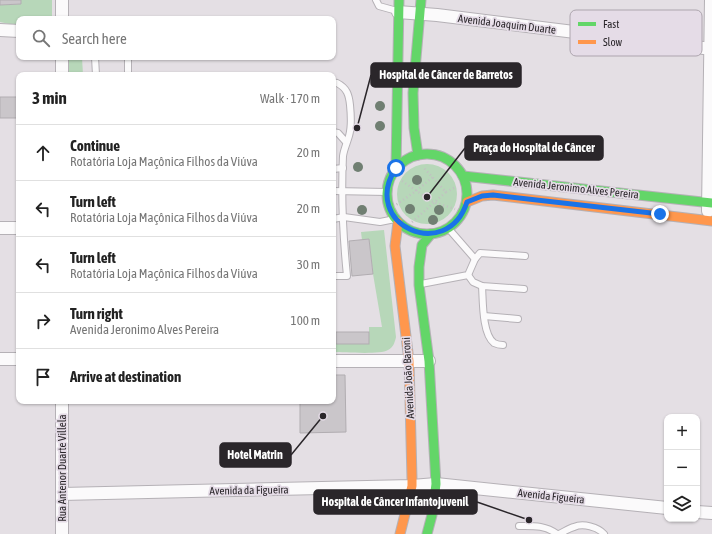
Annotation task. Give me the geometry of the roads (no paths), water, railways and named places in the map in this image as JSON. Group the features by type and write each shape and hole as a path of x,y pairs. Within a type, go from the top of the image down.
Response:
{"main road":[{"path":"415,156 414,94 421,0"},
{"path":"394,172 404,161 415,156 435,155 447,159 456,166 463,176 467,192 467,202 464,212 448,228 431,234 414,232 406,228 396,220 390,209 387,192 394,172 398,6"},
{"name":"Avenida Jeronimo Alves Pereira","path":"463,176 710,203"},
{"name":"Avenida Jeronimo Alves Pereira","path":"467,202 482,196 493,195 710,220"},
{"path":"660,214 661,197"},
{"name":"Avenida João Baroni","path":"396,220 395,246 409,361 412,486 400,534"},
{"name":"Avenida João Baroni","path":"427,534 432,515 436,484 429,361 419,284 419,267 422,245 431,234"}],"street":[{"path":"62,0 62,16"},
{"path":"710,220 712,49 711,0"},
{"name":"Avenida Joaquim Duarte","path":"398,6 420,13 570,31"},
{"path":"0,30 16,31"},
{"name":"Avenida Joaquim Duarte","path":"702,48 712,49"},
{"path":"62,60 62,72"},
{"path":"0,228 16,228"},
{"path":"0,359 16,359"},
{"path":"336,361 429,361"},
{"name":"Rua Antenor Duarte Villela","path":"62,404 62,534"},
{"name":"Avenida da Figueira","path":"62,494 412,486 436,484"},
{"name":"Avenida Figueira","path":"436,484 664,508"},
{"path":"700,512 712,513"}],"lane":[{"path":"376,0 378,6 398,6"},
{"path":"95,60 96,72"},
{"path":"128,60 128,72"},
{"path":"336,276 347,276 342,191 344,150 349,135 351,121 350,104 346,88 337,83"},
{"path":"336,133 346,142"},
{"path":"336,168 343,168"},
{"path":"336,191 387,192"},
{"path":"336,218 344,216 380,222 396,220"},
{"path":"448,228 474,259"},
{"path":"468,275 474,259 480,254 525,256"},
{"path":"419,284 468,275"},
{"path":"468,275 473,282 482,286 524,289"},
{"path":"482,286 484,316 488,335 494,343 503,345"},
{"path":"484,316 518,319"},
{"path":"519,526 538,526 552,530 558,534 575,526 594,527 604,534"}],"place":[{"name":"Hospital de Câncer de Barretos","path":"357,128"},
{"name":"Praça do Hospital de Câncer","path":"427,197"},
{"name":"Hotel Matrin","path":"323,416"},
{"name":"Hospital de Câncer Infantojuvenil","path":"529,520"}]}
